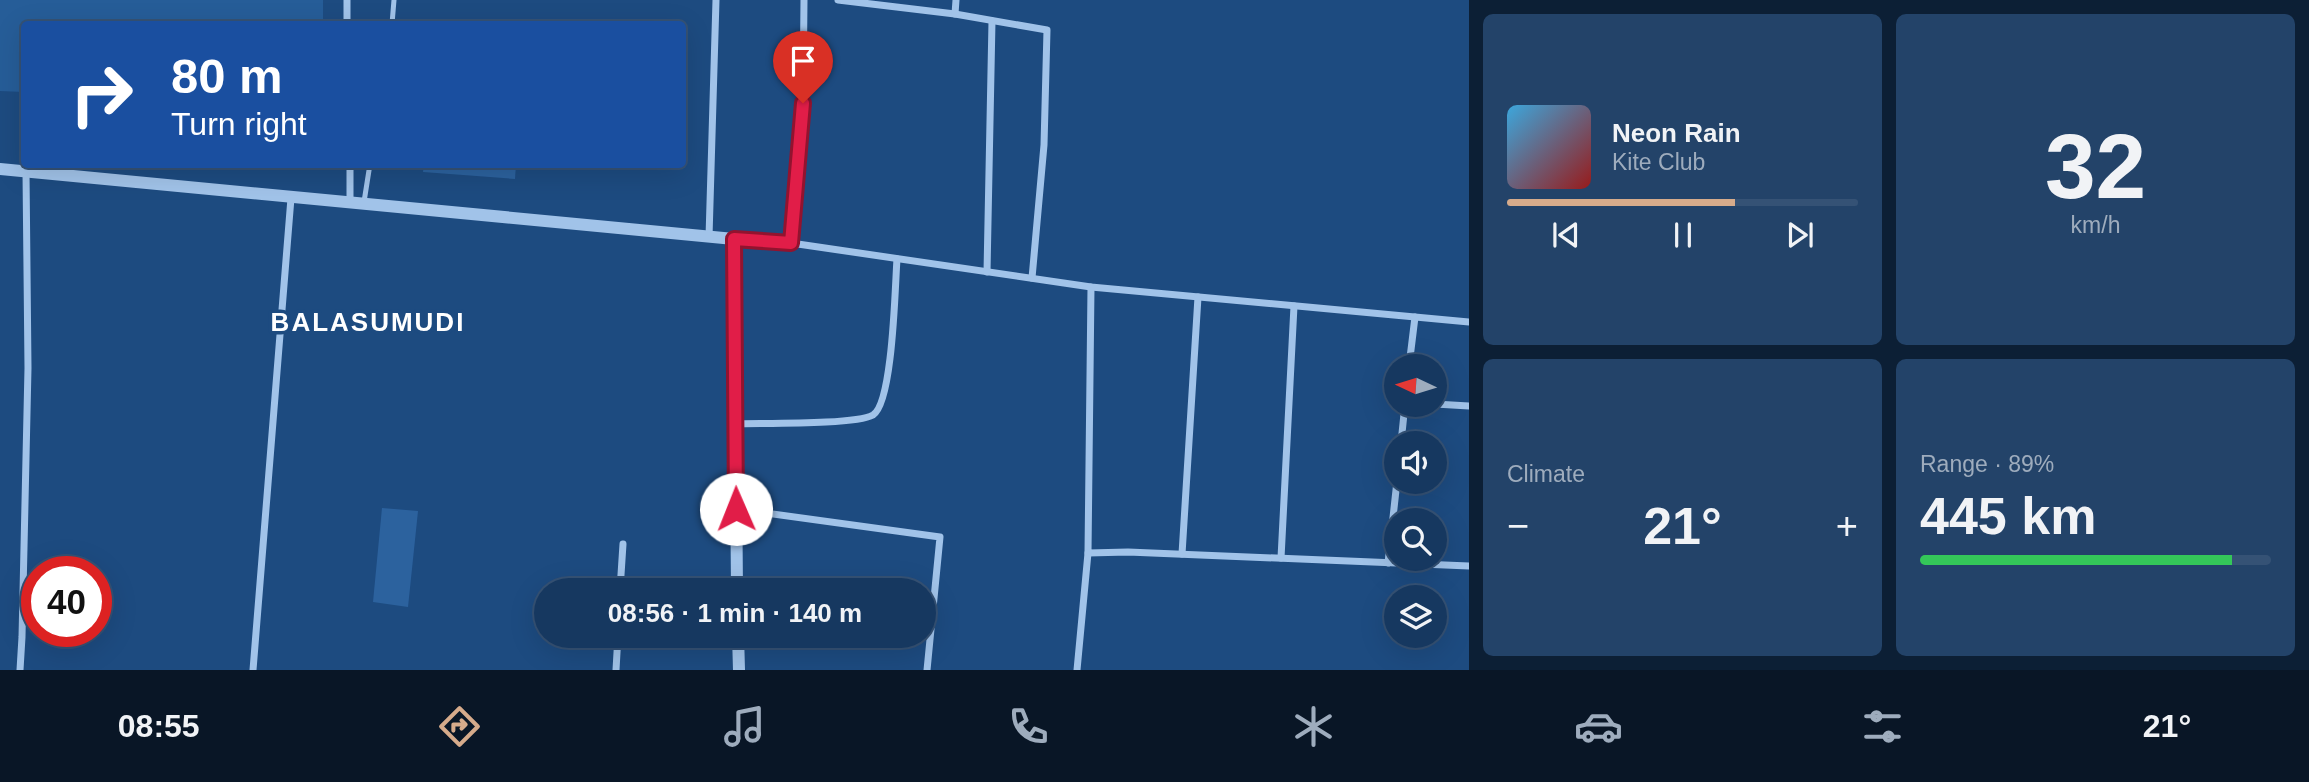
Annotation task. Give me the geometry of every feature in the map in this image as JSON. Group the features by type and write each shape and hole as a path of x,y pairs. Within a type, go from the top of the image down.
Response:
{"street":[{"path":"347,0 348,21"},
{"path":"709,238 716,0"},
{"path":"791,243 803,103 804,0"},
{"path":"838,0 956,14 1047,30 1044,145 1032,278"},
{"path":"956,14 957,0"},
{"path":"988,272 992,20"},
{"path":"351,168 357,204"},
{"path":"0,169 709,238 791,243 1091,287 1469,322"},
{"path":"20,670 23,637 28,368 26,172"},
{"path":"253,670 291,198"},
{"path":"734,239 737,578"},
{"path":"734,425 844,421 873,415 881,408 888,381 897,258"},
{"path":"1077,670 1088,553 1091,287"},
{"path":"1182,554 1198,297"},
{"path":"1282,558 1294,306"},
{"path":"1410,354 1415,317"},
{"path":"1447,405 1469,406"},
{"path":"736,509 940,537 927,670"},
{"path":"621,578 623,544"},
{"path":"1088,553 1128,552 1384,563"},
{"path":"1447,565 1469,566"},
{"path":"616,670 617,648"},
{"path":"738,648 739,670"}],"lane":[{"path":"392,21 394,0"},
{"path":"357,204 369,168"}],"shaded area":[{"path":"0,0 323,0 323,21 21,21 21,92 0,91"}],"building":[{"path":"424,168 516,168 515,179 423,172"},
{"path":"382,508 418,511 408,607 373,602"}],"district":[{"name":"BALASUMUDI","path":"368,322"}],"route":[{"path":"736,509 734,239 791,243 803,103"}]}
